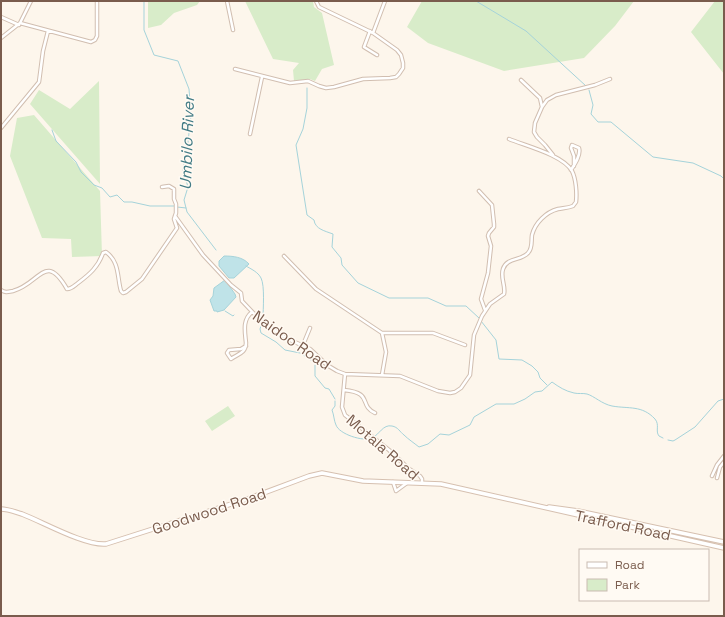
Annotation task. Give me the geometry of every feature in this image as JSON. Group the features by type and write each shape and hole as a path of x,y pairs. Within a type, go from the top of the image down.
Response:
{"street":[{"path":"1,38 20,24 31,1"},
{"path":"1,17 20,24 92,42 96,38 97,34 97,1"},
{"path":"227,1 233,30"},
{"path":"235,69 262,77 292,83 308,81 326,88 366,78 396,77 399,74 403,68 403,63 401,55 397,50 370,31 319,7 316,1"},
{"path":"373,33 385,1"},
{"path":"1,128 39,82 42,56 48,31"},
{"path":"370,31 364,47 376,55"},
{"path":"250,134 262,77"},
{"path":"521,80 541,99 542,107"},
{"path":"553,156 546,145 536,137 534,132 535,123 542,107 548,100 556,95 610,80"},
{"path":"345,374 400,376 444,392 452,393 464,384 471,373 474,335 478,324 485,311 492,303 504,295 505,289 502,272 503,267 510,260 526,255 529,252 533,233 543,218 552,211 570,207 576,203 577,199 572,171 566,164 553,156 509,139"},
{"path":"572,171 574,166 580,150 572,145 571,148 574,156 574,166"},
{"path":"1,290 9,292 21,288 42,272 52,271 62,279 66,288 69,289 90,274 99,263 103,253 107,252 113,259 119,273 121,291 125,292 140,281 176,231 177,227 174,219 176,204 174,199 174,189 169,186 162,187"},
{"path":"479,191 492,205 494,225 488,236 491,246 488,273 481,300 485,311"},
{"name":"Naidoo Road","path":"175,216 204,255 231,285 241,293 243,302 252,312 278,334 303,345 330,367 345,374"},
{"path":"284,256 316,289 382,333 433,333 465,345"},
{"path":"246,346 241,349 229,350 227,353 231,359 243,353 246,346 246,318 252,312"},
{"path":"303,345 310,328"},
{"path":"382,333 386,352 382,375"},
{"name":"Motala Road","path":"345,374 342,407 344,414 389,450 408,468 420,476 422,478 422,483"},
{"path":"344,390 362,395 368,409 375,413"},
{"path":"712,476 717,464 724,456"},
{"path":"716,478 720,467 724,462"},
{"name":"Goodwood Road","path":"1,509 10,510 79,539 101,545 110,544 250,498 318,473 326,473 363,481 422,483"},
{"path":"393,482 396,491 403,485 413,482"},
{"name":"Trafford Road","path":"422,483 441,484 724,548"},
{"name":"Trafford Road","path":"545,508 578,510 724,542"}],"green space":[{"path":"148,1 200,1 197,5 174,13 161,25 148,28"},
{"path":"245,1 313,1 314,7 322,13 334,65 322,69 315,81 310,79 294,81 293,70 299,63 273,59"},
{"path":"422,1 634,1 615,26 584,58 504,71 428,43 407,27"},
{"path":"715,1 724,1 724,74 691,32"},
{"path":"99,81 100,184 30,104 39,90 70,109"},
{"path":"34,115 100,191 102,256 72,257 71,239 42,238 10,156 17,118"},
{"path":"228,406 235,416 212,431 205,421"}],"water":[{"path":"224,256 241,258 249,264 234,278 229,278 219,266 219,261"},
{"path":"225,280 236,297 224,310 217,312 214,311 210,300 213,296 214,288"}],"waterway":[{"name":"Umbilo River","path":"144,1 144,30 154,55 178,61 189,89 191,115 183,170 188,187 184,200 187,212 216,250"},
{"path":"476,1 526,31 586,86"},
{"path":"307,88 307,108 303,129 296,145 307,215 314,220 318,228 333,234 332,247 341,258 342,265 358,283 389,298 428,298 446,306 466,306 479,318"},
{"path":"589,90 593,105 591,114 598,122 611,122 653,157 693,163 721,176 724,179"},
{"path":"52,130 56,141 76,162 81,172 94,185 102,188 110,197 117,195 124,202 132,202 150,206 174,206"},
{"path":"177,207 186,208"},
{"name":"Umbilo River","path":"246,266 258,274 261,278 263,292 263,319"},
{"name":"Umbilo River","path":"225,311 233,316 234,315"},
{"path":"481,321 496,340 499,359 522,360 532,366 547,385"},
{"name":"Umbilo River","path":"261,326 261,333 276,342 285,350 300,353 314,362"},
{"name":"Umbilo River","path":"315,365 315,376 325,388 329,389 335,399"},
{"name":"Umbilo River","path":"335,401 335,406 332,410 335,423 338,428 346,434 357,438 368,439 374,437 384,428 392,426 397,428 419,447 428,444 440,434 449,435 470,425 474,417 496,404 514,404 535,392 542,391 552,382 568,391 587,394 608,405 635,408 645,411 655,419 657,423 657,432 659,436 663,438"},
{"name":"Umbilo River","path":"668,440 673,441 695,427 718,401 724,399"}]}
